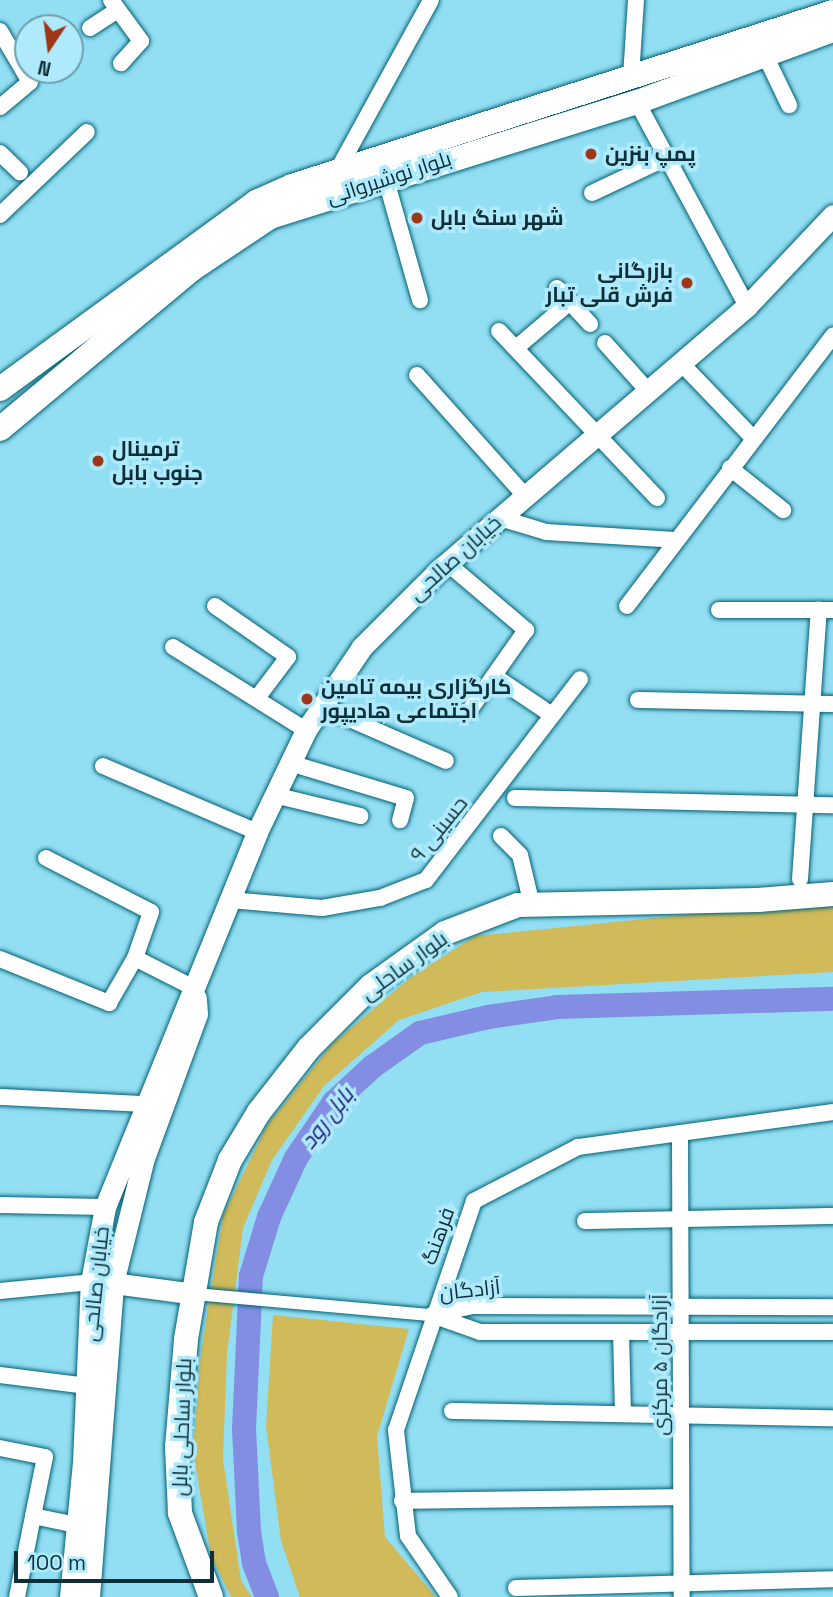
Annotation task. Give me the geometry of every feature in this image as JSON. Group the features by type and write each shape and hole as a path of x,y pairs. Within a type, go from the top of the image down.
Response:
{"main road":[{"name":"بلوار نوشیروانی","path":"0,389 256,202 833,12"},
{"name":"بلوار نوشیروانی","path":"0,429 192,269 270,217 637,102 764,53 833,30"},
{"name":"خيابان صالحی","path":"70,1597 87,1386 91,1282 104,1207 143,1104 196,989 257,832 306,730 362,646 447,564 747,306 833,215"},
{"name":"بلوار ساحلی","path":"195,1294 206,1222 230,1160 259,1112 309,1048 371,986 445,933 518,905 758,900 833,894"},
{"name":"خيابان صالحی","path":"89,1597 113,1283 144,1158 197,1014 196,989"},
{"path":"113,1283 195,1294"},
{"name":"بلوار ساحلی بابل","path":"195,1294 179,1384 180,1513 212,1597"}],"street":[{"path":"335,174 431,0"},
{"path":"631,77 636,0"},
{"path":"90,28 115,5 141,41 121,63"},
{"path":"0,32 30,82 0,107"},
{"path":"764,53 789,105"},
{"path":"637,102 747,306"},
{"path":"0,215 87,132"},
{"path":"0,153 20,172"},
{"path":"592,193 666,158"},
{"path":"386,180 420,300"},
{"path":"557,288 590,324"},
{"path":"516,348 570,302"},
{"path":"499,331 657,498"},
{"path":"627,606 730,468 833,337"},
{"path":"605,343 648,391"},
{"path":"681,363 753,438"},
{"path":"417,375 525,496"},
{"path":"730,468 783,510"},
{"path":"500,518 546,532 675,540"},
{"path":"447,564 526,630 469,711"},
{"path":"215,606 288,657 257,698"},
{"path":"719,610 826,610 810,703 800,879"},
{"path":"173,647 306,730"},
{"path":"494,676 552,715"},
{"name":"حسینی ٩","path":"230,900 322,908 380,898 426,880 580,679"},
{"path":"638,700 833,704"},
{"path":"322,707 446,761"},
{"path":"290,763 407,798 400,820"},
{"path":"103,766 257,832"},
{"path":"274,795 360,816"},
{"path":"515,797 833,805"},
{"path":"501,836 520,855 532,905"},
{"path":"0,958 109,1003 135,958 151,912 46,858"},
{"path":"135,958 196,989"},
{"path":"0,1097 143,1104"},
{"name":"فرهنگ","path":"450,1597 412,1545 402,1500 397,1419 467,1213 479,1196 569,1149 833,1112"},
{"name":"آزادگان ۵ مرکزی","path":"680,1133 682,1590"},
{"path":"0,1205 104,1207"},
{"path":"585,1221 833,1216"},
{"path":"0,1290 91,1282"},
{"path":"195,1294 432,1315"},
{"name":"آزادگان","path":"432,1315 473,1306 833,1307"},
{"name":"آزادگان","path":"432,1315 480,1332 833,1332"},
{"path":"621,1332 623,1414"},
{"path":"0,1375 87,1386"},
{"path":"452,1412 833,1418"},
{"path":"0,1448 45,1457 17,1597"},
{"path":"402,1500 681,1497"},
{"path":"33,1516 77,1525"},
{"path":"516,1588 682,1590 833,1579"}],"shaded area":[{"path":"833,905 833,972 482,992 399,1020 324,1086 272,1160 243,1228 227,1353 223,1459 241,1581 252,1597 231,1597 211,1556 193,1451 201,1352 223,1215 267,1125 332,1044 410,978 475,936 733,910"},
{"path":"273,1315 409,1329 377,1436 385,1537 436,1597 300,1597 281,1541 266,1426"}],"waterway":[{"name":"بابل رود","path":"267,1597 254,1563 249,1531 244,1429 251,1276 269,1217 296,1158 334,1102 372,1067 420,1033 488,1017 557,1007 833,999"}],"place":[{"name":"پمپ بنزین","path":"591,154"},
{"name":"شهر سنگ بابل","path":"417,218"},
{"name":"بازرگانی فرش قلی تبار","path":"687,283"},
{"name":"ترمینال جنوب بابل","path":"98,461"},
{"name":"کارگزاری بیمه تامین اجتماعی هادیپور","path":"307,699"}]}
